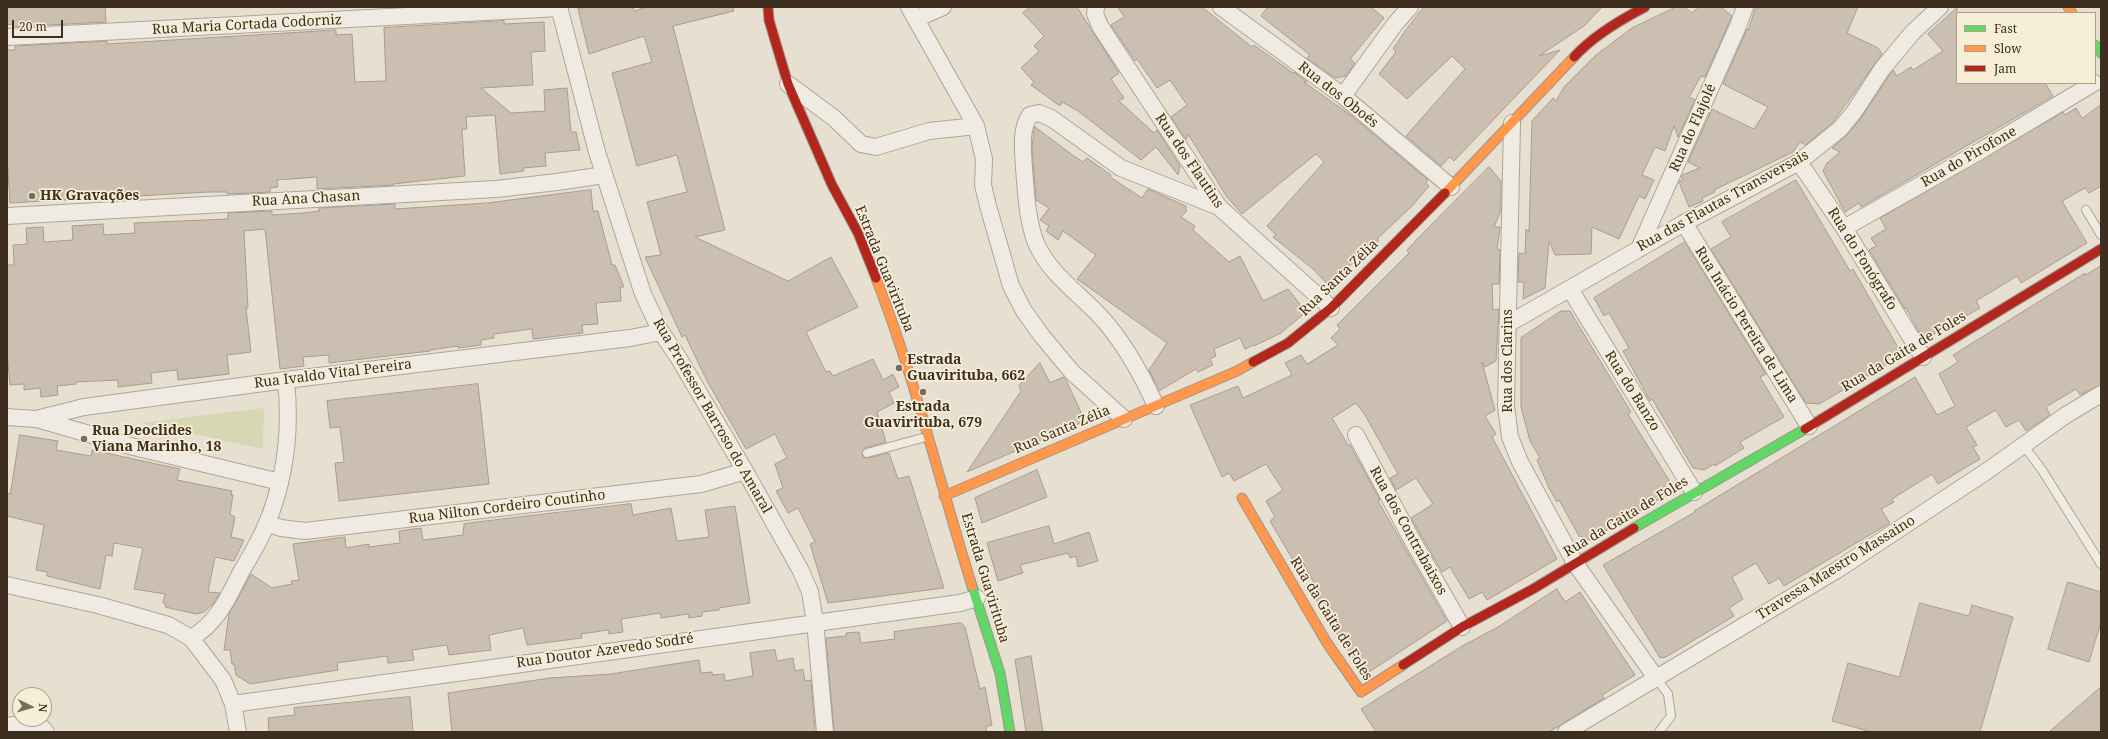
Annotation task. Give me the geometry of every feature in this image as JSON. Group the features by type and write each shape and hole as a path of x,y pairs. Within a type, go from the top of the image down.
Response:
{"street":[{"name":"Estrada Guavirituba","path":"768,7 769,20 788,84 832,185 860,240 896,330 928,436 944,496 1000,673 1010,732"},
{"path":"943,7 912,13 976,126 984,159 984,186 988,206 1011,286 1024,311 1042,336 1072,372 1124,419"},
{"name":"Rua dos Flautins","path":"1096,7 1095,14 1100,26 1219,207 1331,308"},
{"name":"Rua dos Oboés","path":"1221,7 1343,96 1451,187"},
{"name":"Rua Santa Zélia","path":"944,496 1237,371 1288,343 1331,308 1451,187 1583,47 1626,16 1644,7"},
{"name":"Rua do Flajolé","path":"1639,249 1738,26 1745,7"},
{"name":"Rua das Flautas Transversais","path":"1508,324 1684,223 1799,162 1840,128 1854,112 1882,69 1913,32 1940,7"},
{"name":"Rua Maria Cortada Codorniz","path":"7,38 560,8"},
{"name":"Rua Professor Barroso do Amaral","path":"560,8 604,175 643,294 660,332 678,357 745,471 801,571 810,592 815,622 825,732"},
{"path":"1343,96 1406,8"},
{"path":"788,84 834,118 861,144 868,146 876,147 929,131 976,126"},
{"name":"Rua do Pirofone","path":"1844,228 1982,150 2091,84"},
{"path":"1156,406 1137,366 1119,341 1098,314 1049,265 1036,243 1030,217 1025,177 1022,148 1024,128 1030,115 1039,113 1051,118 1121,168 1219,207"},
{"name":"Rua dos Clarins","path":"1512,123 1506,406 1510,437 1538,496 1575,563 1656,678"},
{"name":"Rua do Fonógrafo","path":"1799,162 1844,228 1922,357"},
{"name":"Rua Ana Chasan","path":"7,216 496,188 557,182 604,175"},
{"name":"Rua Inácio Pereira de Lima","path":"1684,223 1809,426"},
{"name":"Rua da Gaita de Foles","path":"1242,498 1327,643 1361,692 1462,627 1533,589 1694,492 1809,426 2101,249"},
{"name":"Rua do Banzo","path":"1570,289 1694,492"},
{"name":"Rua Ivaldo Vital Pereira","path":"7,417 36,419 84,407 286,380 622,339 660,332"},
{"path":"191,638 206,630 223,607 267,523 280,482 285,459 288,431 286,380"},
{"name":"Travessa Maestro Massaino","path":"1566,732 1837,570 2024,446 2066,415 2101,394"},
{"path":"36,419 134,447 280,482"},
{"name":"Rua dos Contrabaixos","path":"1356,435 1411,538 1462,627"},
{"name":"Rua Nilton Cordeiro Coutinho","path":"267,523 281,528 305,530 701,484 745,471"},
{"path":"7,585 98,605 168,625 191,638 223,680 233,704 238,732"},
{"name":"Rua Doutor Azevedo Sodré","path":"233,704 960,603 977,598"},
{"path":"7,726 33,723 42,727 46,732"}],"lane":[{"path":"2086,210 2101,235"},
{"path":"867,453 928,436"},
{"path":"2024,446 2042,470 2101,564"},
{"path":"1656,678 1668,694 1671,716 1659,732"}],"green space":[{"path":"264,408 263,449 141,423"}],"building":[{"path":"7,7 105,7 106,22 13,27 13,24 7,25"},
{"path":"586,7 633,7 634,11 647,7 733,7 734,11 673,26 725,230 695,237 788,281 831,257 858,307 806,332 826,372 830,371 833,376 873,359 883,380 893,374 899,387 889,392 894,403 877,412 886,442 865,448 862,454 863,457 868,458 889,453 898,479 909,476 944,588 828,603 810,544 815,542 798,508 788,513 776,491 783,488 775,464 787,458 775,434 746,449 707,381 685,335 682,337 645,257 661,255 647,202 687,192 677,155 637,166 612,73 652,62 644,36 589,54 578,9"},
{"path":"1030,7 1077,7 1119,73 1111,79 1124,98 1119,101 1154,133 1157,130 1180,166 1178,175 1156,147 1141,160 1078,111 1062,102 1060,106 1031,85 1034,82 1021,68 1039,51 1034,46 1044,36 1023,13"},
{"path":"1118,7 1202,7 1252,47 1254,45 1293,73 1294,72 1307,82 1304,82 1349,114 1428,180 1426,183 1429,186 1412,206 1377,239 1379,240 1368,253 1365,250 1340,276 1343,278 1332,289 1313,269 1273,237 1276,235 1267,226 1324,162 1316,154 1242,214 1227,197 1188,134 1186,140 1171,117 1187,105 1170,80 1157,88 1137,59 1135,61 1111,25 1124,17"},
{"path":"1268,7 1371,7 1384,18 1350,59 1355,63 1346,76 1335,78 1307,58 1310,55 1261,16"},
{"path":"1424,7 1602,7 1584,26 1539,56 1560,50 1454,161 1450,157 1441,166 1406,136 1465,69 1452,56 1407,99 1379,74 1396,52 1393,49 1405,31"},
{"path":"1676,7 1684,7 1692,13 1698,7 1721,7 1732,16 1705,77 1701,76 1689,97 1695,100 1678,137 1674,126 1665,151 1655,147 1642,175 1654,180 1645,199 1639,196 1619,239 1592,227 1591,254 1555,255 1549,241 1545,288 1523,299 1524,282 1518,282 1519,253 1525,254 1526,229 1529,232 1532,121 1553,98 1556,101 1564,87 1596,55 1632,28"},
{"path":"1756,7 1858,7 1847,33 1878,48 1882,54 1833,122 1806,145 1800,142 1793,152 1714,190 1715,192 1702,198 1703,201 1689,207 1679,182 1682,180 1682,175 1700,168 1688,162 1712,109 1754,129 1768,107 1723,84 1747,29 1748,30"},
{"path":"1957,8 1956,84 2046,84 2053,96 1861,207 1859,203 1845,212 1823,171 1827,163 1840,152 1832,148 1847,135 1861,118 1893,70 1897,76 1911,67 1913,70 1943,51 1928,34"},
{"path":"504,21 504,24 544,22 545,51 531,52 533,85 481,88 511,113 545,111 544,90 567,88 571,132 576,132 580,150 545,153 546,166 523,168 524,171 500,174 495,115 466,117 467,129 462,129 465,176 393,184 394,185 317,189 317,177 277,180 278,187 270,188 270,192 227,194 227,192 209,192 10,203 7,155 7,50 15,50 15,46 107,41 107,44 336,30 336,35 352,34 355,82 386,81 384,28"},
{"path":"2101,105 2101,186 2089,193 2085,188 2062,201 2087,243 2021,283 2017,276 1976,301 1980,308 1936,333 1926,337 1920,334 1906,308 1905,309 1869,250 1876,246 1871,238 1886,229 1880,218 2063,112 2065,115 2076,108 2082,118"},
{"path":"1035,127 1083,162 1087,158 1111,175 1110,177 1142,198 1148,189 1186,206 1186,212 1181,217 1195,226 1193,230 1229,262 1240,256 1263,301 1288,289 1306,312 1281,333 1254,346 1245,349 1240,338 1214,349 1216,356 1210,359 1213,365 1198,372 1196,369 1159,391 1149,370 1167,343 1077,279 1096,255 1063,231 1058,240 1046,231 1049,226 1040,220 1049,208 1036,200 1032,147"},
{"path":"1489,167 1501,181 1501,211 1494,227 1500,227 1497,249 1500,250 1499,284 1492,284 1493,310 1499,309 1496,361 1485,367 1482,362 1495,410 1485,416 1496,434 1492,437 1557,559 1487,600 1482,592 1469,599 1450,567 1442,572 1411,518 1433,504 1416,478 1396,490 1390,478 1398,474 1365,415 1356,403 1332,418 1348,445 1350,445 1380,500 1378,501 1447,621 1366,674 1364,669 1361,671 1325,615 1316,599 1321,596 1306,568 1299,557 1293,560 1270,521 1275,517 1266,501 1283,490 1266,464 1234,481 1229,473 1222,477 1190,405 1238,386 1243,398 1292,375 1285,363 1301,355 1307,364 1338,345 1331,338 1340,329 1337,325 1409,253 1407,250"},
{"path":"1796,180 1850,271 1853,269 1900,351 1898,358 1819,404 1806,403 1711,249 1731,237 1722,222"},
{"path":"591,190 593,211 598,211 612,265 615,265 624,287 620,287 621,301 596,303 598,324 582,325 583,333 533,339 532,329 494,334 494,338 481,340 481,345 458,348 458,346 430,351 329,363 329,355 303,357 304,366 280,369 265,229 244,231 248,308 246,308 251,352 227,355 229,374 178,380 177,370 151,373 152,383 118,387 118,380 76,382 76,384 57,386 58,395 41,397 40,388 24,390 24,384 10,385 7,353 7,265 14,265 13,245 27,244 26,228 43,227 44,242 73,240 72,226 103,224 104,235 135,233 134,223 228,219 228,213 272,211 272,215 319,211 319,208 395,204 395,209 487,203"},
{"path":"1685,242 1766,374 1760,377 1784,417 1740,442 1744,448 1715,466 1714,464 1704,470 1693,468 1652,399 1650,401 1623,351 1629,348 1609,313 1604,316 1594,298"},
{"path":"2101,266 2101,385 2080,395 2076,389 2046,407 2050,415 2026,431 2019,420 2006,427 1996,410 1966,427 1977,445 1973,447 1980,459 1938,484 1932,474 1892,499 1894,502 1881,509 1890,523 1784,586 1779,578 1769,584 1756,563 1732,577 1743,599 1729,608 1734,616 1666,657 1660,658 1603,565 1695,512 1694,511 1915,377 1937,415 1955,406 1939,374 1958,362 1953,355 2085,273 2085,275"},
{"path":"1561,311 1570,311 1631,412 1628,414 1675,490 1590,540 1579,536 1559,500 1557,502 1549,488 1537,460 1540,458 1530,441 1521,407 1521,338"},
{"path":"1040,363 1050,383 1063,377 1066,380 1085,421 967,472 1021,391 1019,386"},
{"path":"478,384 489,484 339,501 335,463 344,462 340,427 330,428 327,401"},
{"path":"20,435 58,441 56,450 91,456 92,450 180,469 177,480 232,491 231,495 233,495 230,514 235,517 231,537 244,540 234,561 215,557 208,592 220,593 213,604 204,612 196,614 165,607 166,604 163,603 165,594 134,589 143,548 114,543 112,556 106,555 100,589 47,576 47,572 36,570 44,525 7,516 7,493 10,494"},
{"path":"1037,470 1047,497 982,523 975,498"},
{"path":"631,504 633,515 671,508 677,541 709,537 705,510 735,506 750,603 702,612 702,616 689,618 688,614 661,618 660,613 621,619 623,632 609,634 608,630 581,634 582,638 527,645 523,628 489,635 491,650 449,655 447,645 412,650 414,660 388,663 387,656 337,663 338,670 250,684 236,675 234,664 232,664 230,650 224,650 229,614 251,574 272,588 292,584 291,581 299,580 293,544 345,537 346,548 369,544 369,547 400,543 399,531 421,528 423,540 463,535 464,524"},
{"path":"1049,526 1054,544 1089,532 1098,561 1078,567 1076,556 1070,558 1068,553 1020,565 1023,573 998,581 987,543"},
{"path":"2068,582 2101,592 2101,622 2089,662 2048,649"},
{"path":"1557,589 1565,602 1580,592 1635,675 1602,695 1604,698 1549,732 1376,732 1361,709 1464,645 1498,627"},
{"path":"1920,603 1969,616 1972,605 2013,617 1980,732 1872,732 1832,721 1848,663 1899,677"},
{"path":"961,623 965,627 980,689 985,687 992,725 986,727 987,732 834,732 826,638 846,636 846,633 859,632 861,643 895,639 894,632"},
{"path":"775,650 777,661 793,658 795,671 803,669 805,681 811,680 815,732 452,732 448,693 550,678 611,674 699,660 701,673 712,672 712,675 724,674 725,681 753,676 750,653"},
{"path":"1031,656 1043,732 1026,732 1015,660"},
{"path":"2101,687 2101,732 2049,732 2065,718"},
{"path":"410,697 413,732 269,732 268,718 295,715 294,708"}],"traffic: fast":[{"path":"2096,46 2101,53"},
{"path":"1634,528 1805,429"},
{"path":"972,586 1000,673 1010,732"}],"traffic: slow":[{"path":"2068,7 2071,12"},
{"path":"1445,193 1574,57"},
{"path":"876,278 903,354 972,586"},
{"path":"944,496 1237,371 1253,362"},
{"path":"1242,498 1327,643 1361,692 1403,665"}],"traffic: jam":[{"path":"768,7 769,20 788,84 832,185 858,233 876,278"},
{"path":"1574,57 1581,49 1607,29 1645,7"},
{"path":"1253,362 1288,343 1331,308 1445,193"},
{"path":"1805,429 2101,249"},
{"path":"1403,665 1462,627 1533,589 1634,528"}],"place":[{"name":"HK Gravações","path":"32,196"},
{"name":"Estrada Guavirituba, 662","path":"899,368"},
{"name":"Estrada Guavirituba, 679","path":"923,392"},
{"name":"Rua Deoclides Viana Marinho, 18","path":"84,439"}]}
